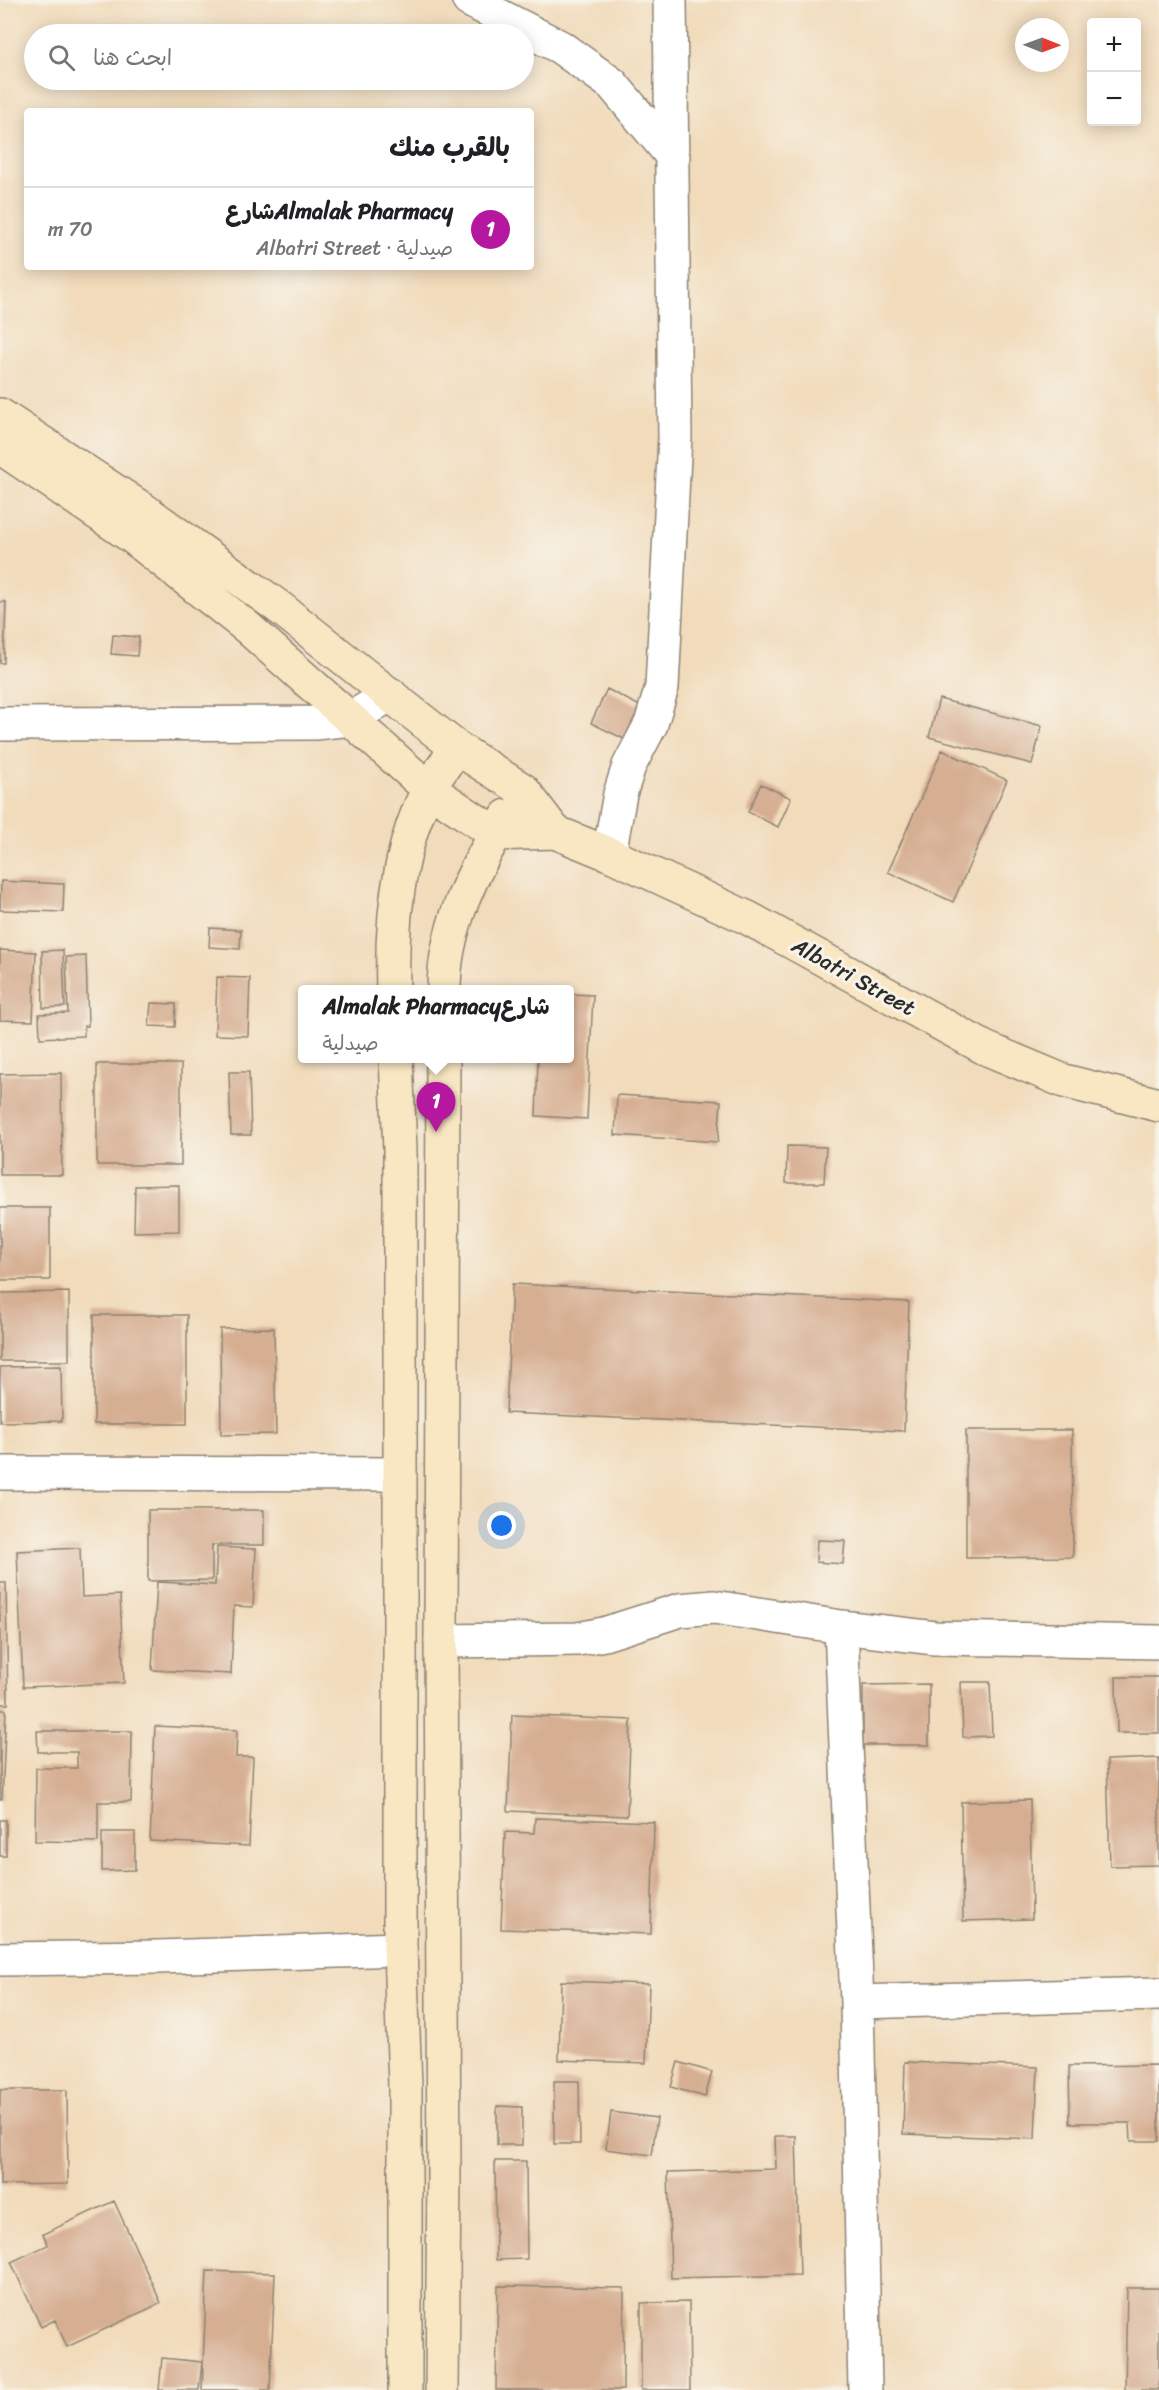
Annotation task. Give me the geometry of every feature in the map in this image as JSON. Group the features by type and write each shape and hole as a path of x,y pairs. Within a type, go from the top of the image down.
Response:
{"main road":[{"path":"0,415 144,510 280,608 457,748 523,790 555,832"},
{"path":"0,447 134,538 248,628 429,789 496,834 555,832"},
{"path":"393,985 392,950 400,878 412,828 429,789 457,748"},
{"path":"444,985 444,969 454,922 474,874 523,790"},
{"name":"Albatri Street","path":"555,832 609,854 748,918 985,1048 1064,1080 1159,1105"},
{"path":"396,1063 400,1150 400,1949 405,2086 405,2390"},
{"path":"442,2390 444,2127 441,1641 443,1063"}],"street":[{"path":"469,0 515,24"},
{"path":"609,854 620,794 629,766 651,724 662,687 675,437 670,0"},
{"path":"534,34 560,47 612,84 673,157"},
{"path":"0,724 284,724 351,719 390,694"},
{"path":"0,1473 400,1474"},
{"path":"441,1641 578,1639 604,1634 680,1610 714,1607 841,1627 935,1638 1159,1642"},
{"path":"841,1627 857,2002 864,2390"},
{"path":"0,1959 158,1958 400,1949"},
{"path":"857,2002 1159,1994"}],"building":[{"path":"0,602 6,602 4,663 0,663"},
{"path":"113,635 139,637 137,656 111,654"},
{"path":"607,689 640,706 624,739 591,723"},
{"path":"939,699 1042,726 1032,764 929,737"},
{"path":"942,750 1007,780 953,902 888,872"},
{"path":"761,784 791,798 778,827 748,812"},
{"path":"1,881 64,884 63,912 0,910"},
{"path":"210,928 241,930 240,949 209,947"},
{"path":"0,950 36,952 33,1021 0,1020"},
{"path":"63,950 65,1007 43,1008 42,951"},
{"path":"86,956 88,1026 84,1026 84,1036 40,1038 39,1014 68,1013 66,957"},
{"path":"217,977 250,978 248,1036 215,1035"},
{"path":"574,994 593,995 587,1119 536,1116 538,1063 574,1063"},
{"path":"151,1003 176,1004 175,1027 149,1026"},
{"path":"97,1064 181,1064 181,1165 97,1165"},
{"path":"229,1072 249,1072 251,1135 231,1135"},
{"path":"61,1073 62,1175 0,1175 0,1074"},
{"path":"617,1095 721,1101 718,1142 615,1135"},
{"path":"787,1146 826,1147 824,1183 786,1183"},
{"path":"179,1185 179,1231 134,1232 135,1186"},
{"path":"0,1208 50,1208 50,1280 0,1280"},
{"path":"512,1284 909,1302 904,1431 506,1413"},
{"path":"69,1292 69,1361 0,1361 0,1293"},
{"path":"94,1315 187,1315 187,1424 94,1424"},
{"path":"274,1328 276,1434 221,1435 220,1329"},
{"path":"61,1366 62,1421 0,1422 0,1367"},
{"path":"966,1430 1072,1430 1073,1557 966,1558"},
{"path":"148,1510 264,1510 264,1545 212,1545 212,1580 148,1581"},
{"path":"817,1540 845,1541 843,1564 816,1562"},
{"path":"217,1547 256,1549 253,1607 234,1606 231,1674 152,1670 157,1582 215,1585"},
{"path":"80,1548 82,1597 120,1595 124,1683 23,1687 17,1551"},
{"path":"0,1583 6,1583 8,1704 0,1704"},
{"path":"1116,1677 1159,1677 1159,1733 1117,1733"},
{"path":"961,1682 990,1682 992,1736 963,1737"},
{"path":"929,1684 929,1745 863,1745 863,1685"},
{"path":"0,1710 6,1710 2,1799 0,1799"},
{"path":"512,1715 631,1720 627,1816 508,1811"},
{"path":"155,1726 237,1730 236,1757 253,1757 249,1846 150,1841"},
{"path":"37,1731 132,1731 131,1802 98,1802 98,1842 35,1841 36,1768 77,1768 77,1752 38,1752"},
{"path":"1159,1758 1159,1865 1110,1866 1107,1760"},
{"path":"1030,1800 1032,1919 963,1921 961,1802"},
{"path":"535,1818 654,1822 651,1934 501,1929 505,1832 534,1833"},
{"path":"0,1820 6,1820 6,1856 0,1856"},
{"path":"102,1832 135,1832 135,1870 102,1871"},
{"path":"561,1981 649,1984 646,2063 559,2060"},
{"path":"678,2062 712,2072 705,2097 671,2087"},
{"path":"905,2062 1038,2067 1035,2139 903,2134"},
{"path":"1159,2065 1159,2141 1131,2141 1130,2123 1070,2123 1069,2066"},
{"path":"554,2081 579,2081 580,2144 554,2144"},
{"path":"0,2090 67,2090 68,2184 0,2185"},
{"path":"497,2106 522,2107 522,2145 497,2145"},
{"path":"611,2112 657,2118 652,2155 606,2149"},
{"path":"775,2136 796,2136 800,2275 671,2278 668,2172 776,2169"},
{"path":"495,2161 526,2161 527,2259 496,2260"},
{"path":"114,2201 161,2303 67,2347 55,2320 41,2327 11,2262 48,2245 43,2234"},
{"path":"207,2271 275,2273 270,2390 202,2390"},
{"path":"498,2286 624,2288 623,2390 496,2390"},
{"path":"1127,2288 1159,2288 1159,2390 1125,2390"},
{"path":"689,2302 690,2390 641,2390 641,2303"},
{"path":"162,2358 202,2362 199,2390 159,2390"}],"place":[{"name":"Almalak Pharmacyشارع","path":"436,1132"}]}
